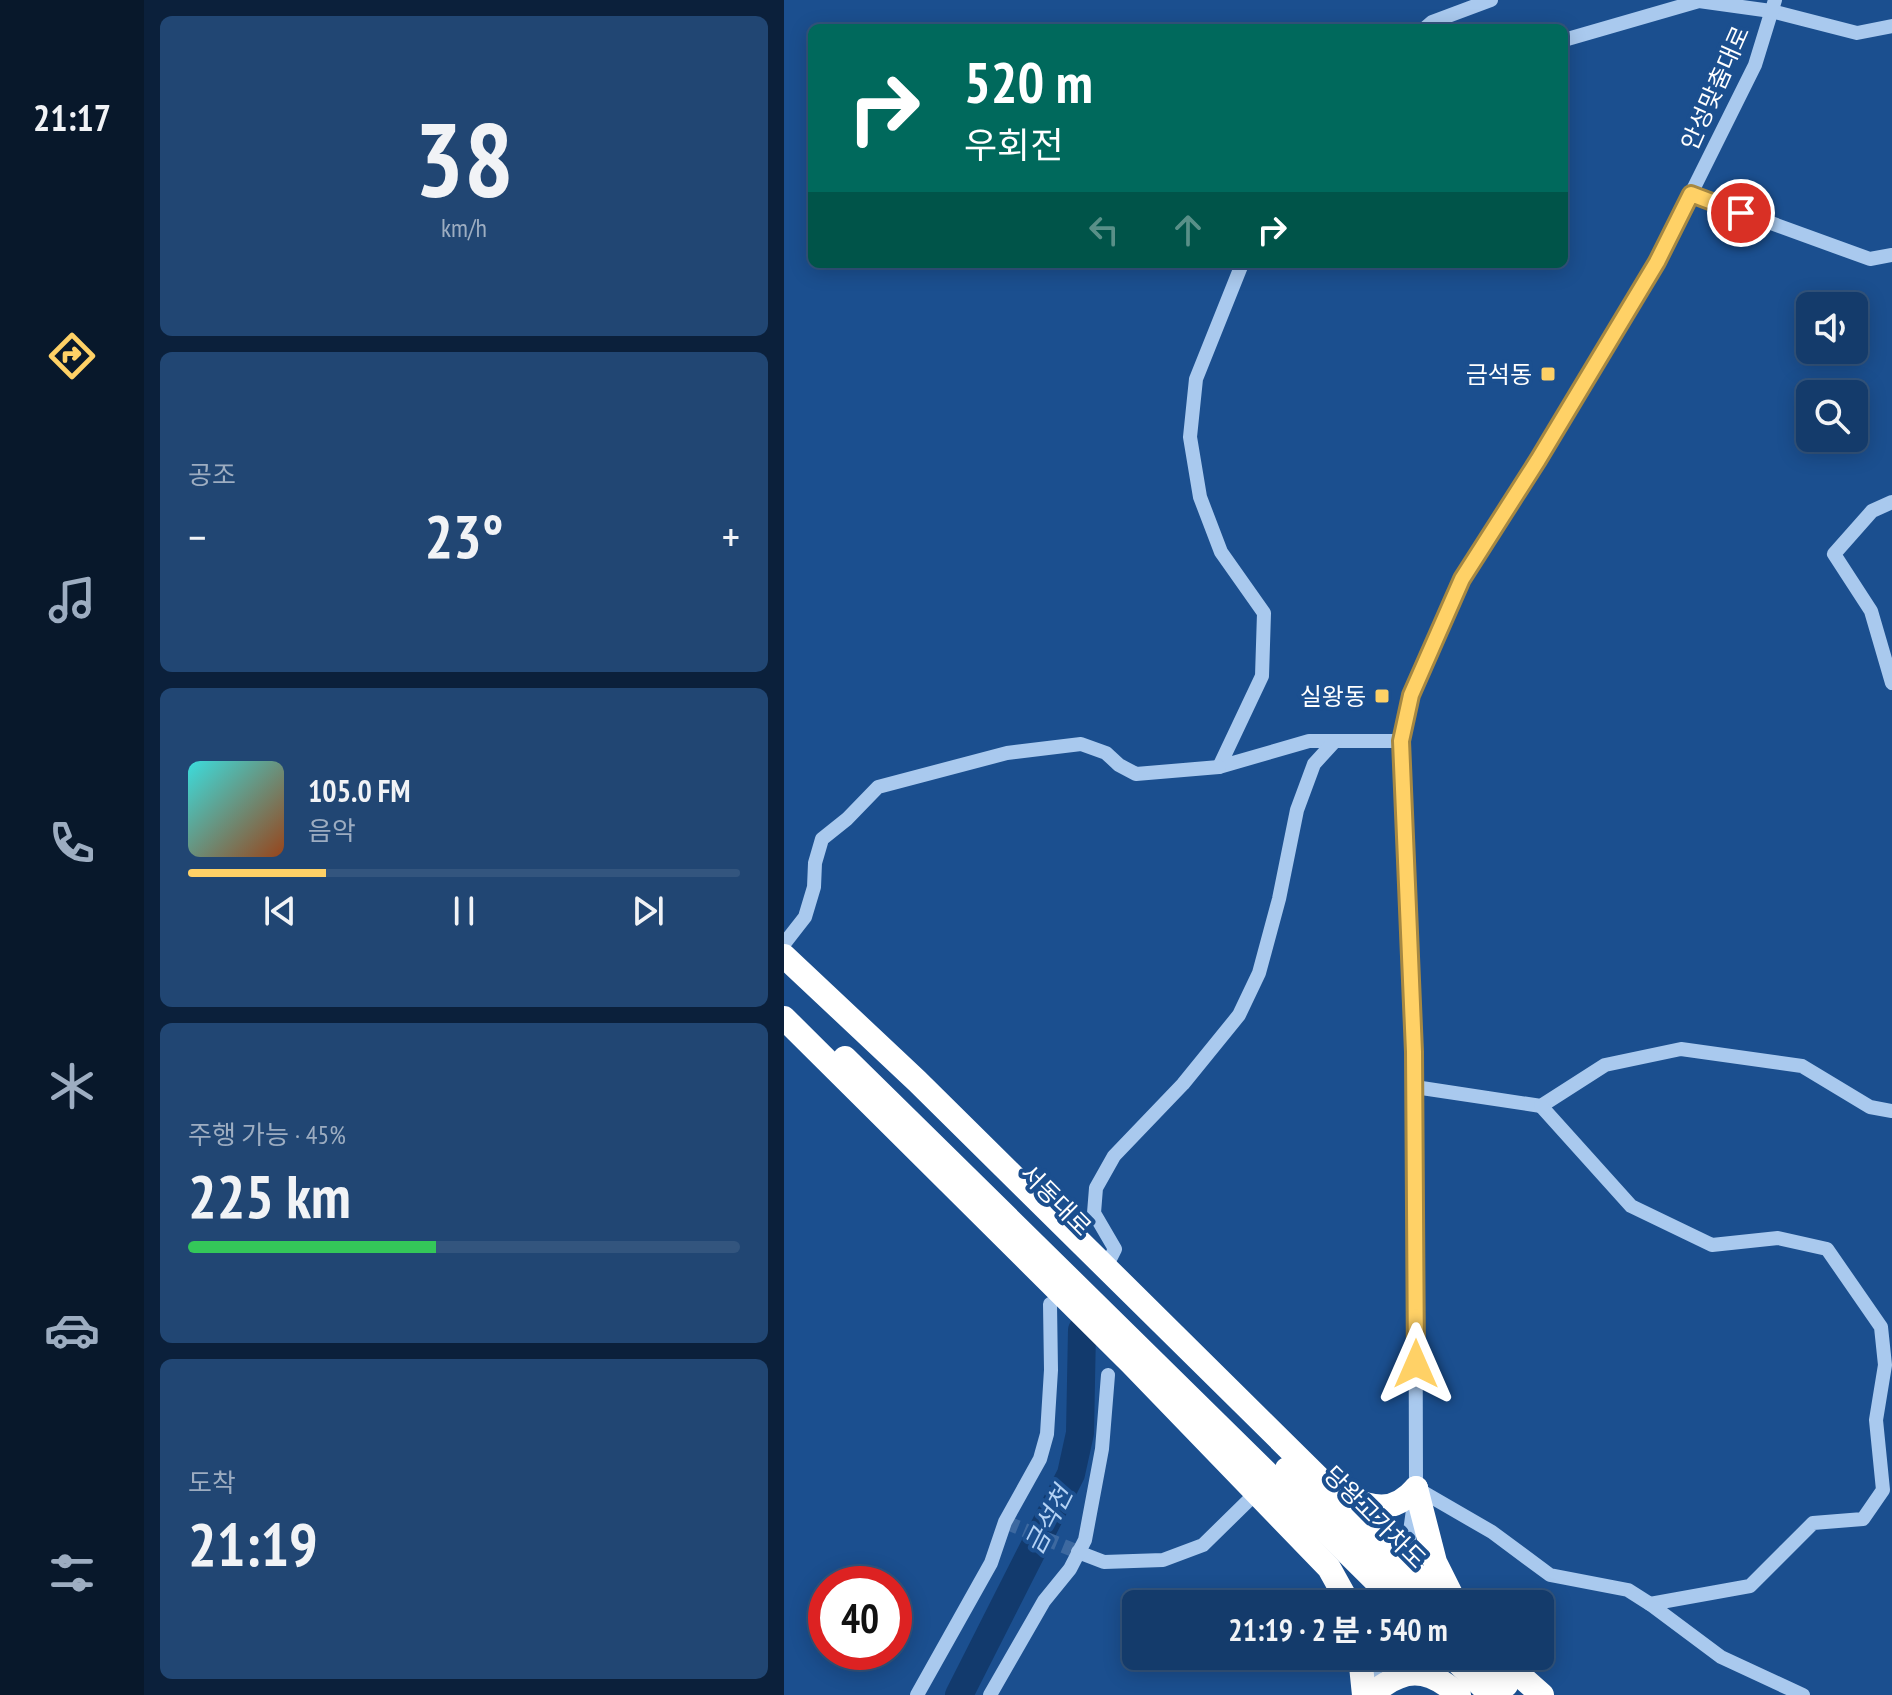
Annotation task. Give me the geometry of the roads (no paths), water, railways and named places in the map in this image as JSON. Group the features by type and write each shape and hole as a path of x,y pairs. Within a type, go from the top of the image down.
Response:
{"highway":[{"path":"784,956 917,1081 1430,1590"},
{"name":"서동대로","path":"784,971 1273,1482"},
{"name":"서동대로","path":"784,997 1273,1482"},
{"path":"784,1018 1131,1363 1273,1482 1341,1590"},
{"name":"당왕고가차도","path":"1273,1482 1384,1590"},
{"name":"당왕고가차도","path":"1273,1482 1407,1590"},
{"path":"1335,1494 1382,1508 1408,1498 1416,1488"},
{"path":"1416,1488 1435,1562 1449,1590"},
{"path":"1329,1568 1353,1590"},
{"path":"1363,1670 1367,1695 1389,1679 1409,1672 1429,1677 1454,1691"},
{"path":"1434,1670 1454,1691"},
{"path":"1472,1670 1507,1694"},
{"path":"1488,1670 1507,1694"},
{"path":"1514,1670 1542,1695"}],"street":[{"path":"1430,24 1491,0"},
{"path":"1568,39 1699,1 1773,6 1857,33 1892,26"},
{"name":"안성맞춤대로","path":"1401,1590 1416,1488 1415,1087 1401,741 1411,695 1462,579 1657,262 1755,65 1773,6"},
{"path":"1691,194 1870,259 1892,255"},
{"path":"1219,767 1262,676 1264,613 1221,552 1200,497 1190,437 1196,379 1240,268"},
{"path":"1892,502 1872,511 1834,554 1871,611 1892,683"},
{"path":"784,944 805,917 814,887 815,863 822,839 878,787 1007,753 1081,744 1106,753 1136,774 1219,767 1309,741 1401,741"},
{"path":"1106,1267 1115,1249 1094,1213 1096,1188 1114,1156 1183,1084 1239,1015 1259,973 1279,899 1297,810 1314,764 1335,741"},
{"path":"1541,1106 1605,1065 1681,1049 1802,1066 1870,1107 1892,1111"},
{"path":"1415,1087 1541,1106 1631,1206 1712,1245 1778,1238 1827,1249 1881,1327 1885,1365 1876,1420 1883,1490 1863,1519 1813,1523 1750,1586 1650,1604"},
{"path":"917,1695 991,1563 1005,1522 1040,1459 1047,1434 1050,1304"},
{"path":"990,1695 1044,1601 1070,1569 1085,1540 1102,1449 1108,1375"},
{"path":"1078,1552 1104,1562 1163,1560 1203,1545 1273,1482"},
{"path":"1416,1488 1492,1532 1550,1575 1628,1590 1721,1657 1803,1695"},
{"path":"1367,1695 1375,1670"}],"waterway":[{"name":"금석천","path":"959,1695 1071,1474 1080,1433 1082,1330"}],"tunnel":[{"path":"1005,1522 1078,1552"}],"place":[{"name":"금석동","path":"1548,374"},
{"name":"실왕동","path":"1382,696"}]}
